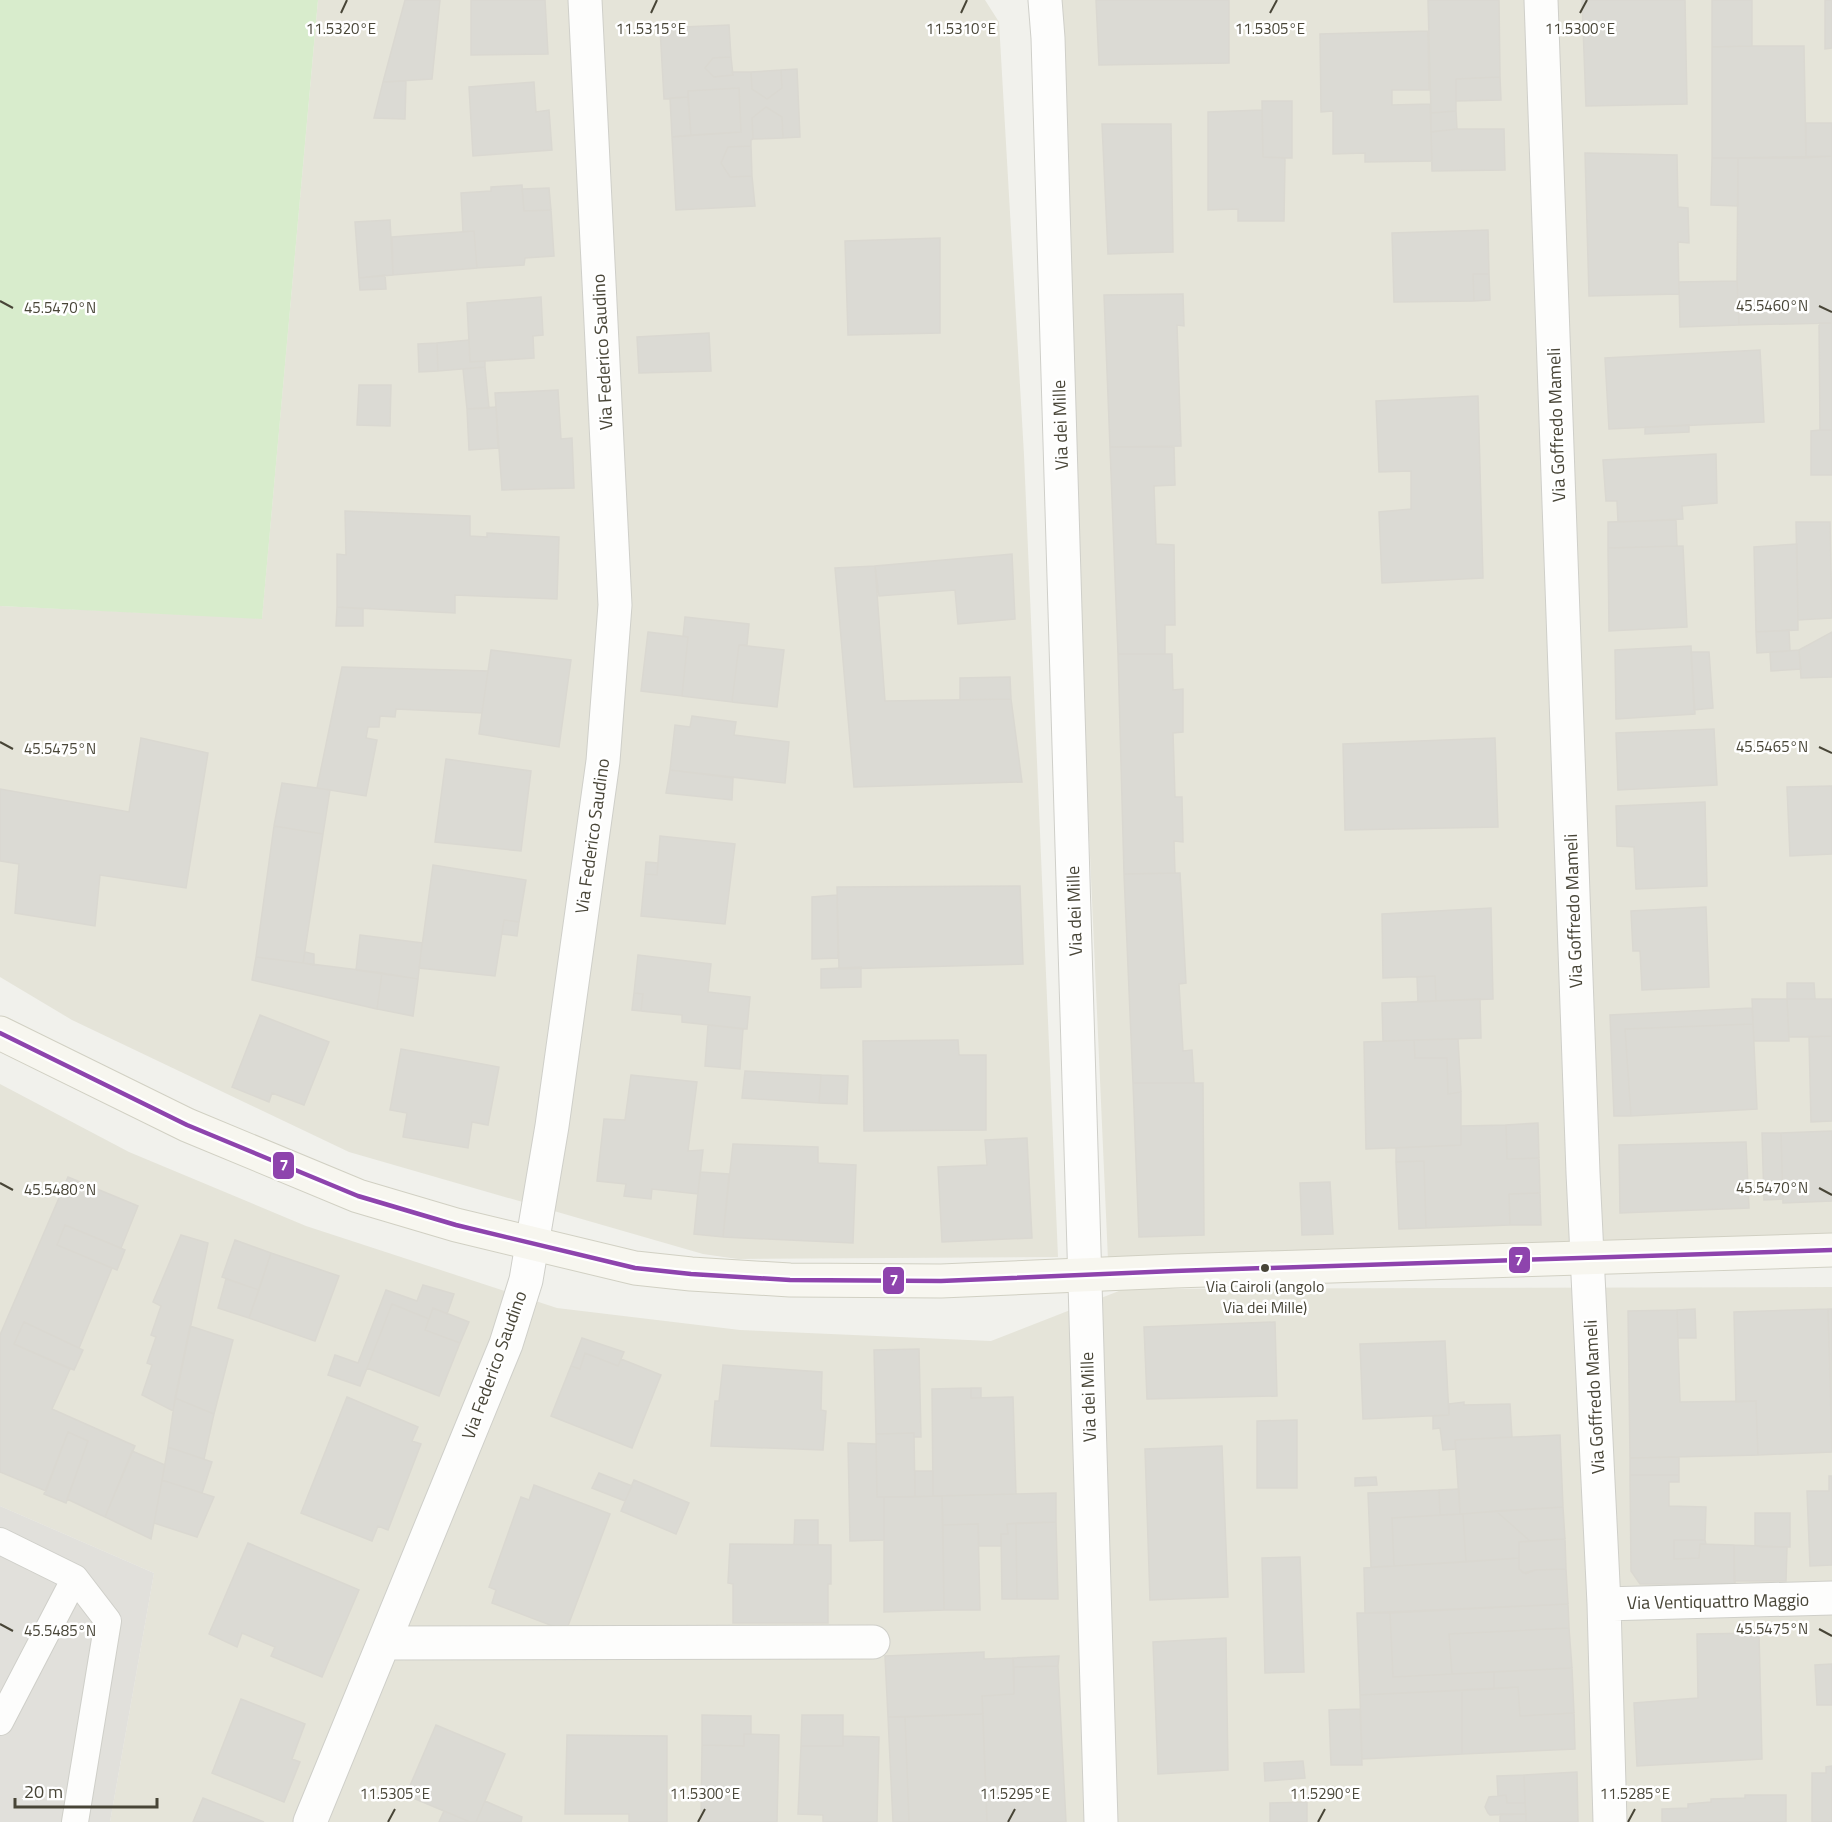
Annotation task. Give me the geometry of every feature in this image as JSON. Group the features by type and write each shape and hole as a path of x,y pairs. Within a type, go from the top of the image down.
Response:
{"street":[{"name":"Via Federico Saudino","path":"310,1822 506,1344 526,1280 552,1126 603,761 615,605 585,0"},
{"name":"Via dei Mille","path":"1046,0 1101,1822"},
{"name":"Via Goffredo Mameli","path":"1540,0 1587,1258 1604,1604 1610,1822"},
{"path":"0,1033 187,1125 358,1196 456,1226 635,1268 790,1280 941,1281 1186,1270 1832,1250"},
{"name":"Via Ventiquattro Maggio","path":"1604,1604 1832,1598"},
{"path":"385,1643 873,1642"}],"lane":[{"path":"0,1541 75,1578 108,1621 74,1819"},
{"path":"0,1722 75,1578"}],"shaded area":[{"path":"318,0 985,0 999,22 1024,455 1058,1257 738,1259 703,1254 349,1152 72,1020 0,977 0,606 262,618"},
{"path":"1052,0 1832,0 1832,1243 1108,1260"},
{"path":"0,1084 129,1152 306,1226 557,1308 740,1330 991,1341 1124,1289 1832,1287 1832,1822 110,1822 154,1573 0,1506"},
{"path":"0,1506 154,1573 110,1822 0,1822"}],"green space":[{"path":"0,0 318,0 262,619 0,606"}],"building":[{"path":"405,0 440,0 432,79 383,82"},
{"path":"471,0 545,0 548,54 471,55"},
{"path":"1096,0 1229,0 1229,63 1099,65"},
{"path":"1428,0 1499,0 1500,77 1456,79 1456,111 1431,113"},
{"path":"1582,0 1685,0 1687,104 1586,106"},
{"path":"1712,0 1752,0 1752,46 1712,47"},
{"path":"1825,0 1832,0 1832,48 1825,49"},
{"path":"729,25 731,57 713,58 705,68 714,77 733,75 732,72 751,72 752,89 767,99 782,88 781,70 797,69 800,137 783,138 782,117 766,107 752,118 751,146 728,147 721,163 730,177 752,176 755,206 676,210 672,137 741,132 739,88 688,91 688,97 664,99 660,28"},
{"path":"1428,31 1429,90 1392,90 1392,105 1430,104 1432,161 1365,162 1365,153 1333,154 1333,111 1321,112 1320,34"},
{"path":"1804,46 1806,158 1712,158 1712,47"},
{"path":"731,57 733,75 714,77 705,68 713,58"},
{"path":"781,70 782,88 767,99 752,89 751,72"},
{"path":"1500,77 1501,100 1456,101 1456,79"},
{"path":"406,81 405,119 374,118 383,82"},
{"path":"534,82 536,112 549,110 552,150 473,156 469,87"},
{"path":"739,88 741,132 691,135 688,91"},
{"path":"688,97 691,135 672,137 670,98"},
{"path":"1262,101 1292,101 1292,158 1263,157"},
{"path":"766,107 782,117 783,138 753,139 752,118"},
{"path":"1262,110 1263,157 1285,158 1284,221 1238,221 1238,209 1208,210 1208,112"},
{"path":"1456,111 1457,129 1431,132 1431,113"},
{"path":"1806,123 1832,123 1832,156 1806,158"},
{"path":"1102,124 1171,124 1173,252 1108,254"},
{"path":"1457,129 1504,129 1505,170 1432,171 1431,132"},
{"path":"751,146 752,176 730,177 721,163 728,147"},
{"path":"1585,153 1677,155 1678,207 1688,208 1689,243 1678,242 1679,294 1589,296"},
{"path":"1832,156 1832,323 1739,325 1738,158"},
{"path":"1712,158 1738,158 1738,206 1711,205"},
{"path":"522,185 524,211 551,210 554,256 525,258 524,265 477,268 474,231 463,232 461,193 491,191 491,187"},
{"path":"549,188 551,210 524,211 522,189"},
{"path":"390,220 393,275 359,278 355,222"},
{"path":"1488,230 1489,274 1473,274 1474,301 1394,302 1392,233"},
{"path":"474,231 477,268 393,275 392,237"},
{"path":"940,238 940,333 848,335 845,241"},
{"path":"1473,274 1489,274 1490,300 1474,301"},
{"path":"385,275 386,289 360,290 359,278"},
{"path":"1737,281 1739,325 1680,327 1679,282"},
{"path":"1183,294 1184,326 1177,325 1181,446 1110,447 1104,295"},
{"path":"541,297 543,335 533,336 534,358 470,362 467,303"},
{"path":"1819,323 1832,323 1832,430 1820,430"},
{"path":"709,333 711,371 639,373 637,337"},
{"path":"469,340 470,362 485,361 485,367 438,371 437,343"},
{"path":"437,343 438,371 419,372 418,344"},
{"path":"1760,350 1764,422 1609,429 1605,358"},
{"path":"485,367 489,408 467,409 463,369"},
{"path":"359,385 391,385 390,426 357,425"},
{"path":"558,390 561,439 572,438 574,488 502,490 495,393"},
{"path":"1478,396 1483,578 1382,583 1379,512 1411,509 1411,471 1379,472 1376,401"},
{"path":"496,407 498,448 469,450 467,409"},
{"path":"1689,425 1689,432 1645,434 1645,427"},
{"path":"1832,430 1832,475 1811,475 1811,431"},
{"path":"1110,447 1174,447 1175,485 1154,486 1156,544 1174,545 1175,625 1165,625 1165,654 1118,654"},
{"path":"1716,454 1717,503 1682,506 1683,519 1618,522 1617,501 1606,501 1603,460"},
{"path":"345,511 470,516 470,536 487,537 487,533 559,537 557,599 455,595 455,613 337,607 337,554 346,555"},
{"path":"1676,520 1677,546 1608,548 1608,522"},
{"path":"1796,522 1830,522 1832,618 1798,620"},
{"path":"1797,544 1798,630 1756,632 1754,547"},
{"path":"1683,546 1687,627 1609,631 1608,548"},
{"path":"1012,554 1015,619 958,624 955,590 879,596 875,566"},
{"path":"875,566 885,701 1011,699 1022,782 854,787 835,568"},
{"path":"337,607 363,609 363,626 336,626"},
{"path":"685,617 749,624 747,645 739,645 732,702 682,696 688,637 683,636"},
{"path":"1789,630 1790,651 1757,653 1756,632"},
{"path":"648,632 688,637 682,696 641,691"},
{"path":"1832,632 1832,677 1801,678 1799,650"},
{"path":"739,645 784,650 777,707 732,702"},
{"path":"1691,646 1695,714 1616,719 1615,650"},
{"path":"491,650 571,660 559,747 479,734"},
{"path":"1799,650 1801,669 1771,671 1770,652"},
{"path":"1691,652 1709,652 1713,708 1694,710"},
{"path":"1118,654 1172,654 1173,690 1183,689 1183,732 1173,733 1175,797 1182,797 1183,842 1174,841 1175,873 1124,874"},
{"path":"342,667 488,671 482,713 396,709 395,717 380,716 379,727 368,727 366,738 377,740 366,796 317,788"},
{"path":"1010,677 1011,699 960,700 960,678"},
{"path":"692,716 736,722 734,735 789,742 785,783 670,770 675,725 690,727"},
{"path":"1714,729 1717,785 1618,790 1616,733"},
{"path":"141,738 208,753 186,888 100,875 95,926 15,913 19,864 0,861 0,789 129,812"},
{"path":"1495,738 1498,827 1345,830 1343,744"},
{"path":"446,759 531,771 521,851 435,842"},
{"path":"670,770 733,778 732,800 666,793"},
{"path":"282,783 330,790 323,834 274,826"},
{"path":"1832,786 1832,854 1790,856 1787,787"},
{"path":"1705,802 1707,886 1636,889 1634,847 1617,846 1616,806"},
{"path":"274,826 323,834 303,963 256,957"},
{"path":"660,836 735,844 725,924 641,916 645,874 657,875"},
{"path":"646,862 658,863 657,875 645,874"},
{"path":"433,865 526,880 519,922 504,920 495,976 419,968"},
{"path":"1180,873 1186,983 1179,984 1183,1051 1192,1050 1194,1083 1133,1083 1124,874"},
{"path":"1020,886 1023,964 839,969 837,887"},
{"path":"837,895 838,958 812,959 812,897"},
{"path":"1706,907 1709,987 1642,990 1640,951 1633,951 1631,911"},
{"path":"1491,908 1493,999 1436,1001 1435,976 1383,978 1382,914"},
{"path":"504,920 519,922 517,936 502,934"},
{"path":"360,935 422,943 418,979 356,970"},
{"path":"305,952 314,954 314,965 303,963"},
{"path":"638,955 711,964 708,992 750,997 747,1029 682,1022 682,1015 641,1011 643,994 634,993"},
{"path":"256,957 382,973 377,1009 252,980"},
{"path":"861,967 861,987 821,988 821,969"},
{"path":"382,973 418,979 413,1016 377,1009"},
{"path":"1435,976 1436,1001 1418,1002 1417,977"},
{"path":"1787,983 1814,983 1815,999 1787,999"},
{"path":"634,993 643,994 641,1011 632,1010"},
{"path":"1480,999 1481,1038 1383,1041 1382,1003"},
{"path":"1752,999 1787,999 1789,1041 1754,1041"},
{"path":"1787,999 1832,999 1832,1036 1789,1037"},
{"path":"1752,1008 1753,1024 1625,1029 1631,1116 1614,1116 1610,1015"},
{"path":"260,1015 329,1042 304,1105 272,1093 269,1102 232,1087"},
{"path":"1753,1024 1757,1109 1631,1116 1625,1029"},
{"path":"708,1025 743,1029 740,1069 705,1066"},
{"path":"1832,1036 1832,1121 1811,1122 1809,1037"},
{"path":"1458,1039 1461,1092 1448,1094 1447,1058 1415,1058 1414,1040"},
{"path":"958,1040 959,1055 986,1055 986,1130 864,1131 863,1041"},
{"path":"1414,1040 1415,1058 1447,1058 1448,1094 1461,1092 1461,1145 1366,1149 1364,1042"},
{"path":"401,1049 499,1067 488,1125 472,1122 468,1148 403,1137 407,1113 390,1110"},
{"path":"745,1071 821,1075 819,1103 742,1098"},
{"path":"631,1075 697,1082 688,1151 703,1150 698,1194 652,1189 651,1199 624,1196 626,1184 597,1181 604,1119 625,1120"},
{"path":"821,1075 848,1076 847,1104 819,1103"},
{"path":"1133,1083 1203,1083 1204,1235 1139,1237"},
{"path":"1538,1123 1539,1158 1507,1159 1506,1125"},
{"path":"1506,1125 1507,1159 1539,1158 1540,1193 1509,1194 1510,1225 1426,1228 1424,1161 1396,1162 1396,1148 1461,1145 1461,1126"},
{"path":"1832,1131 1832,1201 1783,1203 1781,1133"},
{"path":"1762,1133 1781,1133 1783,1199 1764,1200"},
{"path":"1027,1138 1032,1238 942,1242 938,1167 987,1165 985,1140"},
{"path":"1746,1142 1749,1208 1620,1213 1619,1145"},
{"path":"733,1144 818,1147 818,1163 856,1165 853,1243 723,1237"},
{"path":"1424,1161 1426,1228 1399,1229 1396,1162"},
{"path":"700,1172 729,1174 723,1237 694,1234"},
{"path":"68,1177 138,1206 121,1248 65,1225 57,1245 112,1268 79,1348 24,1322 14,1344 70,1369 52,1409 135,1446 105,1517 67,1499 88,1441 68,1432 46,1491 0,1472 0,1335"},
{"path":"1330,1182 1333,1234 1302,1235 1300,1183"},
{"path":"1540,1193 1541,1225 1510,1225 1509,1194"},
{"path":"65,1225 125,1250 117,1270 57,1245"},
{"path":"181,1235 208,1243 173,1411 142,1395 152,1365 147,1363 156,1337 151,1335 161,1306 153,1302"},
{"path":"235,1240 271,1253 259,1290 222,1277"},
{"path":"271,1253 339,1276 315,1341 249,1318"},
{"path":"226,1279 259,1290 249,1318 218,1308"},
{"path":"423,1285 454,1294 447,1314 433,1308 429,1319 392,1304 360,1386 328,1375 335,1355 358,1363 386,1290 417,1301"},
{"path":"392,1304 429,1319 425,1330 460,1343 439,1396 367,1368"},
{"path":"433,1308 469,1322 460,1343 425,1330"},
{"path":"1695,1309 1696,1338 1678,1338 1677,1310"},
{"path":"1828,1309 1832,1309 1832,1448"},
{"path":"1828,1309 1832,1452 1758,1455 1756,1401 1736,1402 1734,1312"},
{"path":"1677,1310 1680,1402 1756,1401 1758,1455 1630,1458 1628,1311"},
{"path":"24,1322 83,1350 74,1370 14,1344"},
{"path":"1275,1322 1277,1396 1147,1399 1144,1327"},
{"path":"190,1326 233,1340 214,1414 175,1398"},
{"path":"582,1338 624,1352 618,1366 585,1353 580,1369 571,1366"},
{"path":"1445,1341 1449,1415 1363,1419 1360,1344"},
{"path":"919,1349 921,1437 914,1437 914,1433 876,1434 874,1350"},
{"path":"585,1353 618,1366 621,1359 661,1375 632,1448 551,1416 571,1366 580,1369"},
{"path":"723,1365 822,1372 821,1410 826,1411 823,1450 711,1446 715,1401 719,1401"},
{"path":"971,1388 981,1388 981,1398 971,1398"},
{"path":"971,1388 971,1398 1013,1397 1016,1494 933,1496 932,1389"},
{"path":"347,1397 418,1427 412,1441 421,1444 388,1530 378,1526 372,1541 301,1513"},
{"path":"175,1398 214,1414 204,1459 168,1447"},
{"path":"1464,1402 1464,1405 1510,1404 1512,1437 1455,1440 1456,1449 1443,1450 1440,1428 1433,1429 1433,1416 1449,1415 1449,1404"},
{"path":"1297,1420 1297,1488 1257,1488 1257,1421"},
{"path":"68,1432 88,1441 66,1503 44,1494"},
{"path":"914,1433 915,1497 877,1497 876,1434"},
{"path":"1560,1435 1563,1507 1460,1514 1455,1440"},
{"path":"848,1443 876,1444 877,1497 884,1497 884,1540 850,1541"},
{"path":"1222,1446 1228,1597 1150,1600 1145,1449"},
{"path":"168,1447 212,1462 202,1493 162,1480"},
{"path":"132,1451 165,1465 151,1539 105,1517"},
{"path":"1679,1457 1679,1475 1630,1475 1630,1458"},
{"path":"915,1471 933,1471 933,1496 915,1497"},
{"path":"599,1473 632,1486 625,1501 592,1488"},
{"path":"1630,1475 1679,1475 1679,1482 1669,1482 1669,1506 1706,1507 1705,1540 1674,1540 1674,1559 1699,1558 1700,1544 1734,1545 1735,1584 1640,1584 1631,1571"},
{"path":"1829,1476 1832,1476 1832,1565 1810,1566 1807,1491 1829,1491"},
{"path":"1376,1477 1377,1485 1355,1486 1355,1478"},
{"path":"162,1480 214,1497 197,1537 154,1523"},
{"path":"634,1480 689,1503 676,1534 621,1511"},
{"path":"534,1485 610,1514 566,1631 492,1603 496,1590 489,1587 521,1497 529,1500"},
{"path":"1459,1489 1460,1514 1440,1515 1439,1490"},
{"path":"1439,1490 1440,1515 1392,1518 1394,1566 1371,1567 1368,1493"},
{"path":"1056,1493 1056,1522 1007,1524 1008,1534 1001,1534 1001,1546 979,1546 978,1524 943,1525 942,1496"},
{"path":"942,1496 944,1610 884,1612 884,1497"},
{"path":"1563,1507 1565,1539 1530,1541 1496,1511"},
{"path":"1496,1511 1530,1541 1519,1542 1519,1558 1466,1562 1463,1514"},
{"path":"1755,1513 1790,1513 1790,1547 1755,1545"},
{"path":"1463,1514 1466,1562 1394,1566 1392,1518"},
{"path":"795,1520 818,1520 818,1545 794,1545"},
{"path":"1056,1522 1058,1599 1017,1599 1016,1523"},
{"path":"1016,1523 1017,1599 1002,1599 1001,1534 1008,1534 1007,1524"},
{"path":"978,1524 980,1610 944,1610 943,1525"},
{"path":"1565,1539 1566,1569 1535,1570 1526,1574 1519,1569 1519,1542"},
{"path":"1674,1540 1705,1540 1706,1544 1700,1544 1699,1558 1674,1559"},
{"path":"248,1543 359,1590 322,1677 271,1656 275,1647 242,1633 237,1647 209,1634"},
{"path":"730,1544 831,1545 828,1623 733,1623 733,1584 728,1583"},
{"path":"1734,1545 1787,1547 1786,1581 1734,1581"},
{"path":"1300,1557 1304,1672 1265,1673 1262,1558"},
{"path":"1519,1558 1519,1569 1523,1573 1535,1570 1566,1569 1568,1604 1365,1613 1364,1568"},
{"path":"1568,1604 1569,1628 1449,1634 1452,1674 1393,1677 1390,1613"},
{"path":"1357,1613 1390,1613 1393,1677 1494,1672 1494,1689 1360,1695"},
{"path":"1569,1628 1572,1668 1452,1674 1449,1634"},
{"path":"1759,1633 1762,1759 1637,1766 1634,1703 1698,1698 1697,1634"},
{"path":"1226,1638 1228,1770 1158,1774 1153,1642"},
{"path":"984,1652 984,1659 1013,1658 1014,1694 982,1696 983,1714 888,1717 885,1656"},
{"path":"1059,1656 1058,1666 1014,1667 1013,1658"},
{"path":"1832,1664 1832,1705 1817,1705 1815,1665"},
{"path":"1058,1666 1066,1822 987,1822 982,1696 1014,1694 1014,1667"},
{"path":"1572,1668 1574,1713 1520,1716 1518,1687 1494,1689 1494,1672"},
{"path":"1518,1687 1520,1716 1574,1713 1575,1749 1462,1754 1462,1690"},
{"path":"1462,1690 1462,1754 1362,1759 1360,1695"},
{"path":"241,1699 305,1724 292,1759 300,1762 284,1802 212,1773"},
{"path":"1360,1709 1362,1765 1331,1765 1329,1710"},
{"path":"983,1714 987,1822 909,1822 905,1717"},
{"path":"702,1715 751,1716 751,1734 744,1734 744,1746 702,1745"},
{"path":"802,1715 843,1715 843,1746 801,1746"},
{"path":"888,1717 905,1717 909,1822 893,1822"},
{"path":"436,1725 505,1754 476,1822 470,1822 406,1795"},
{"path":"744,1734 779,1735 777,1822 701,1822 702,1745 744,1746"},
{"path":"567,1735 667,1736 667,1822 629,1822 629,1814 565,1814"},
{"path":"843,1736 879,1737 877,1822 823,1822 823,1815 798,1814 801,1746 843,1746"},
{"path":"1303,1761 1305,1778 1265,1781 1264,1763"},
{"path":"1832,1766 1832,1822 1812,1822 1812,1773 1826,1773 1826,1767"},
{"path":"1577,1772 1578,1822 1526,1822 1524,1775"},
{"path":"1524,1775 1525,1803 1507,1803 1506,1795 1498,1796 1497,1776"},
{"path":"1506,1795 1507,1803 1525,1803 1526,1814 1490,1815 1485,1807 1489,1797"},
{"path":"1745,1795 1786,1795 1786,1822 1662,1822 1662,1809 1688,1808 1688,1804 1711,1802 1711,1799 1745,1798"},
{"path":"203,1798 264,1822 193,1822"},
{"path":"485,1801 522,1817 521,1822 476,1822"},
{"path":"1307,1802 1307,1822 1270,1822 1270,1803"},
{"path":"444,1811 470,1822 439,1822"},
{"path":"1500,1814 1526,1814 1526,1822 1500,1822"}],"transit line":[{"name":"7","path":"0,1033 187,1125 358,1196 456,1225 635,1268 790,1280 941,1281 1174,1271 1832,1250"}],"place":[{"name":"Via Cairoli (angolo Via dei Mille)","path":"1265,1268"}]}
